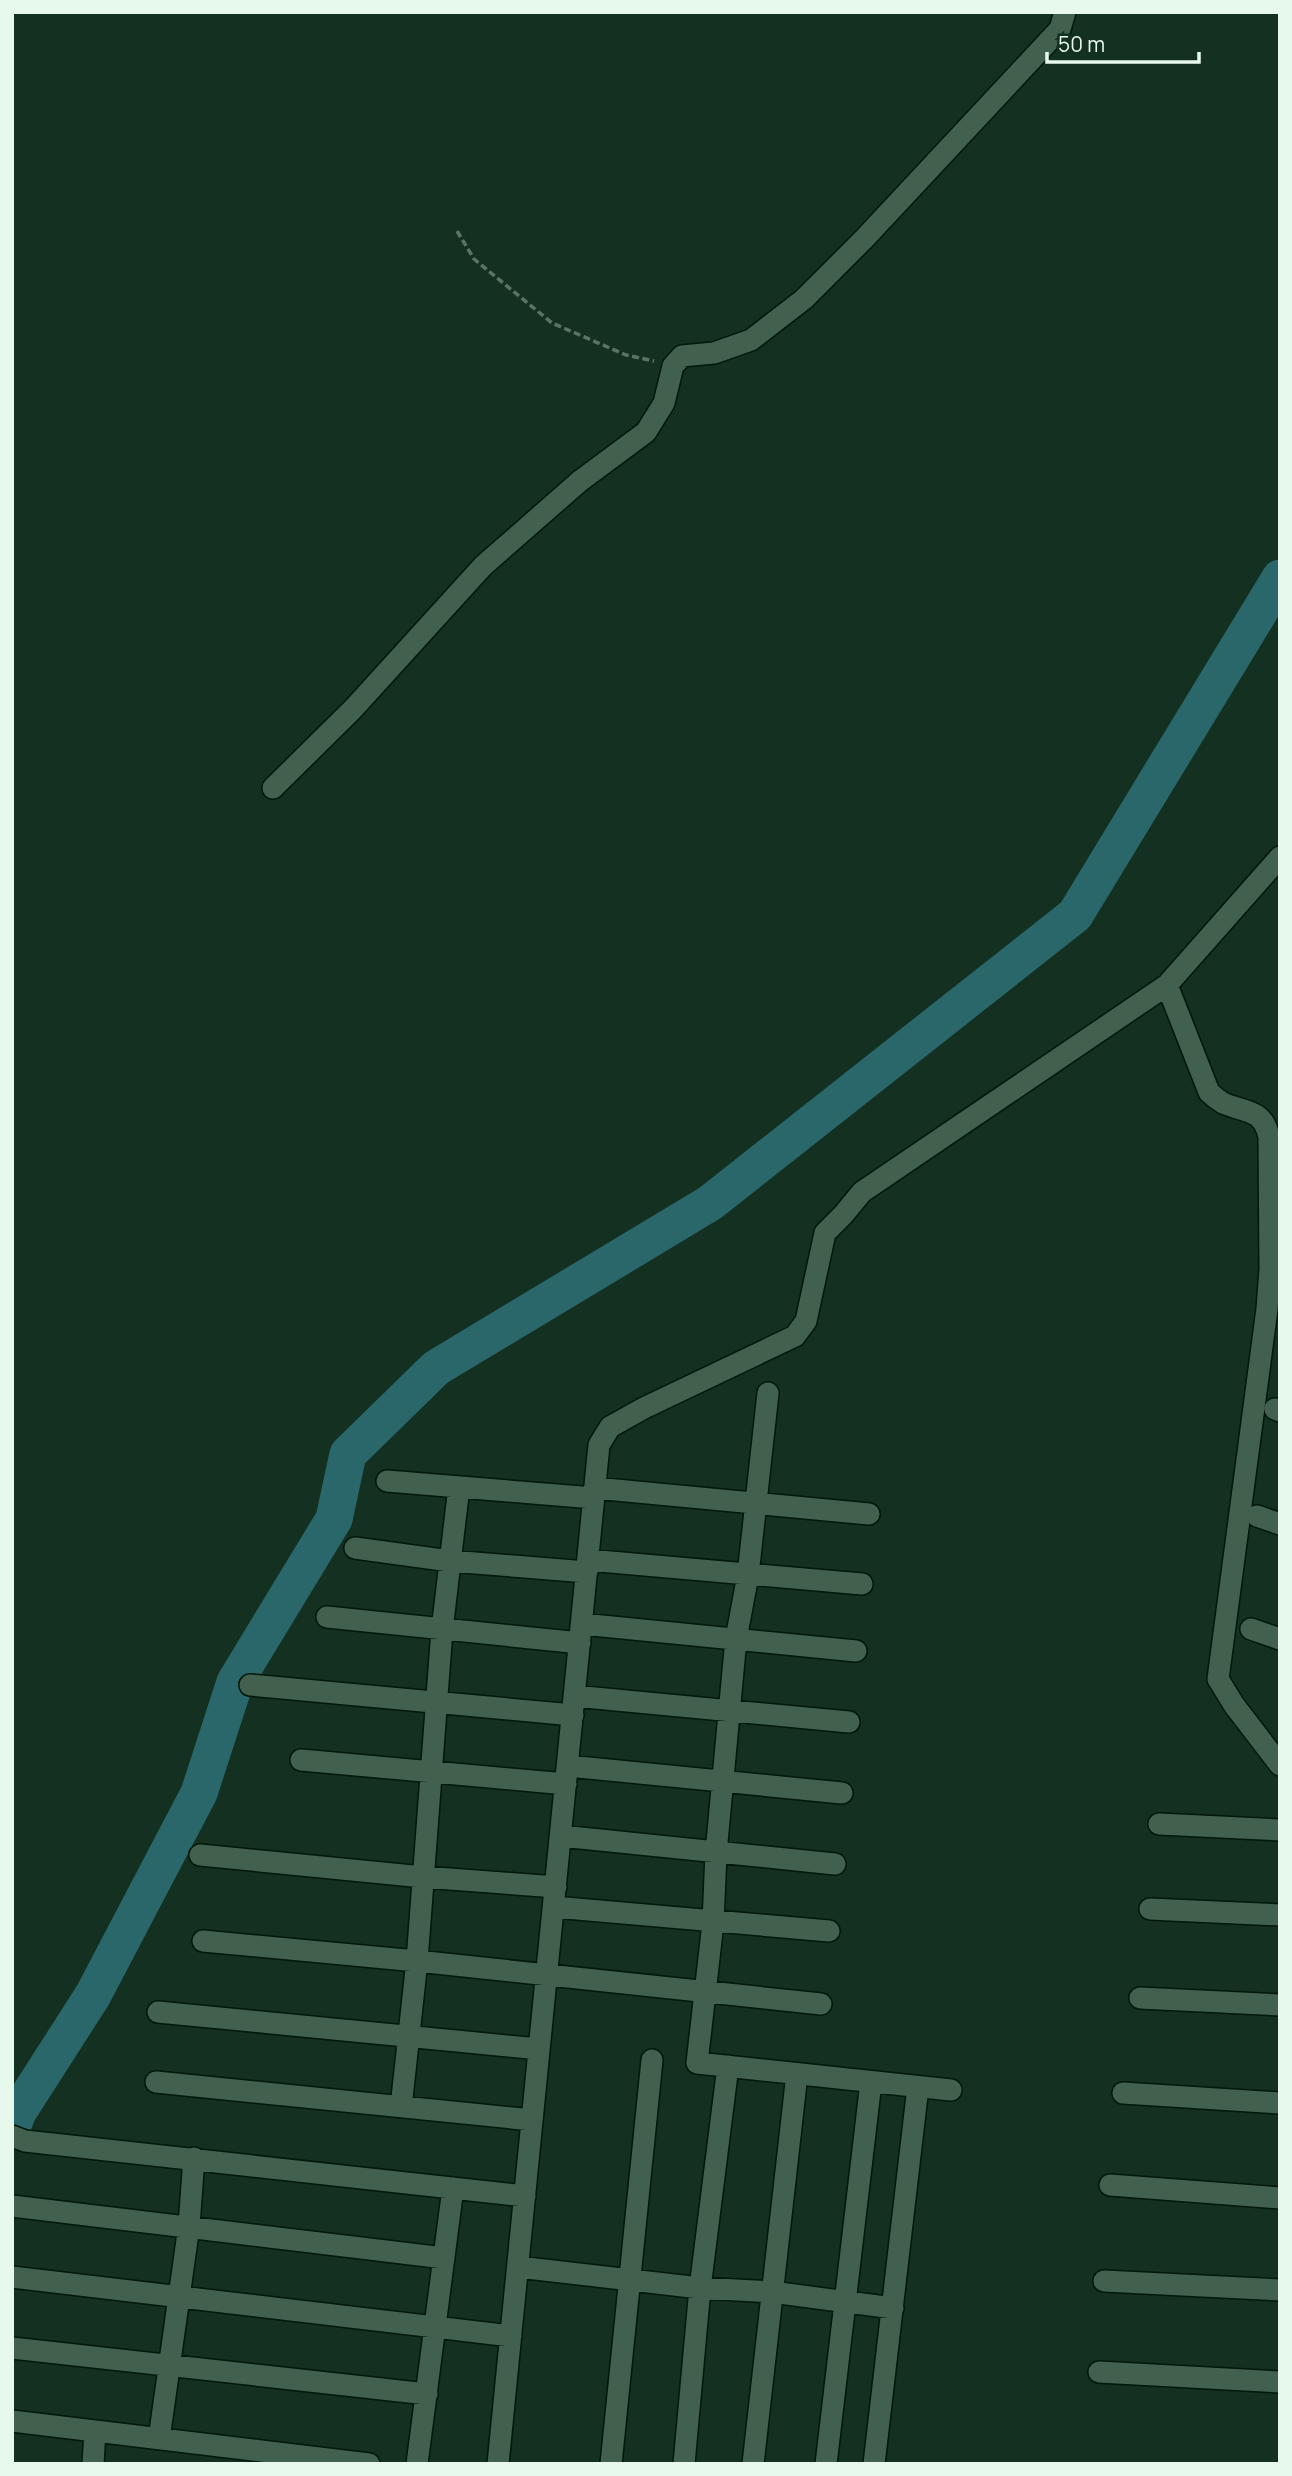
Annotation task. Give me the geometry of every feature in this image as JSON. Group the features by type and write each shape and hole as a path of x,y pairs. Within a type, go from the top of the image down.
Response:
{"street":[{"path":"273,788 353,709 483,566 580,481 646,432 664,403 673,366 682,356 714,353 751,340 804,299 864,239 1060,29 1065,12"},
{"path":"498,2464 599,1445 610,1427 644,1408 795,1336 806,1321 825,1233 862,1192 1167,985 1280,857"},
{"path":"1167,985 1209,1092 1221,1102 1256,1114 1267,1125 1269,1138 1270,1269 1267,1308 1218,1679 1234,1705 1280,1765"},
{"path":"768,1393 748,1575 736,1639 716,1853 713,1923 697,2063 951,2090"},
{"path":"387,1481 756,1503 869,1514"},
{"path":"401,2107 418,1961 442,1630 459,1487"},
{"path":"1257,1516 1280,1524"},
{"path":"355,1548 450,1561 587,1566 862,1584"},
{"path":"327,1617 442,1630 736,1639 856,1651"},
{"path":"1251,1629 1280,1639"},
{"path":"250,1685 436,1703 730,1712 849,1722"},
{"path":"301,1760 431,1772 723,1782 842,1793"},
{"path":"1159,1824 1280,1830"},
{"path":"561,1836 835,1864"},
{"path":"200,1855 423,1877 713,1923 829,1931"},
{"path":"1150,1909 1280,1914"},
{"path":"203,1941 821,2004"},
{"path":"1140,1998 1280,2005"},
{"path":"158,2012 540,2049"},
{"path":"611,2464 652,2060"},
{"path":"684,2464 700,2288 728,2066"},
{"path":"753,2464 797,2074"},
{"path":"156,2082 532,2120"},
{"path":"826,2464 871,2082"},
{"path":"874,2464 918,2087"},
{"path":"1124,2093 1280,2103"},
{"path":"18,2138 525,2196"},
{"path":"159,2439 189,2226 194,2158"},
{"path":"1110,2185 1280,2198"},
{"path":"416,2464 453,2188"},
{"path":"12,2206 444,2258"},
{"path":"518,2267 700,2288 772,2292 893,2308"},
{"path":"12,2277 511,2336"},
{"path":"1104,2281 1280,2290"},
{"path":"12,2348 427,2395"},
{"path":"1099,2372 1280,2382"},
{"path":"12,2421 369,2464"},
{"path":"93,2464 95,2431"}],"path":[{"path":"457,231 474,259 552,323 626,355 673,366"}],"waterway":[{"path":"12,2128 18,2112 93,1995 199,1793 235,1682 334,1519 348,1454 436,1368 710,1203 1075,915 1280,578"}]}
